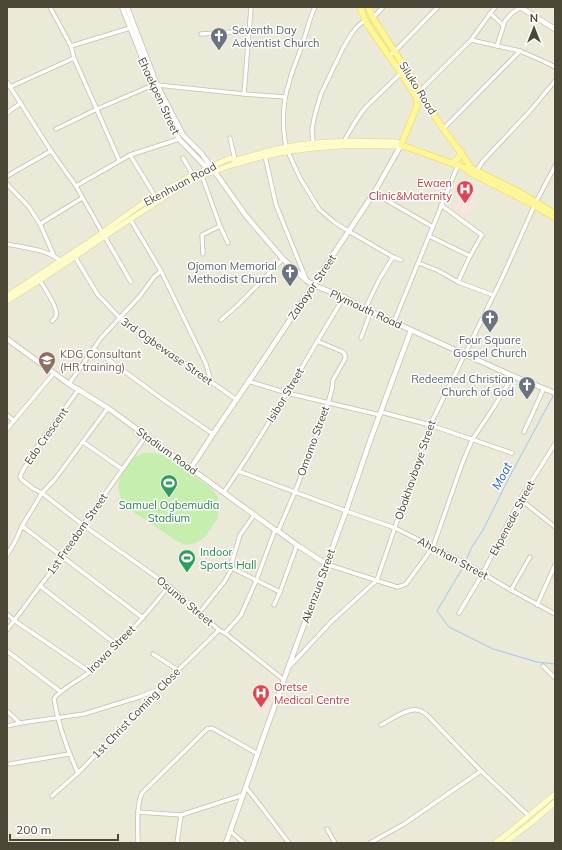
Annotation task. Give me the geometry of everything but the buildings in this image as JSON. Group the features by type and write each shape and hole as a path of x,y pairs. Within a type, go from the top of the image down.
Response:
{"main road":[{"name":"Siluko Road","path":"360,7 371,30 417,98"},
{"name":"Siluko Road","path":"368,7 373,18 420,91 426,103 461,151 471,168"},
{"name":"Zabayor Street","path":"401,145 417,106 417,98"},
{"name":"Ekenhuan Road","path":"7,296 89,242 130,219 230,158 235,160 313,143 344,141 397,142 401,145 458,166 477,170 521,193 535,204"},
{"name":"Ekenhuan Road","path":"7,301 75,257 142,204 193,175 287,149 401,145"},
{"path":"452,163 459,158 461,151"},
{"path":"465,168 468,172 555,214"},
{"path":"535,204 555,218"},
{"path":"495,843 555,794"},
{"path":"504,843 555,802"}],"street":[{"path":"50,7 71,46 74,58 119,160"},
{"name":"Ehaekpen Street","path":"122,7 179,139 212,170"},
{"name":"Ehaekpen Street","path":"127,7 155,85 183,135 202,154 212,170"},
{"path":"244,94 251,7"},
{"path":"316,7 311,17 285,97 283,111 284,136 287,149 300,178 319,209 334,222 350,232 392,257 401,260"},
{"path":"373,18 383,7"},
{"path":"389,56 438,7"},
{"path":"420,91 471,40 495,7"},
{"path":"497,46 503,25 512,13 521,7 555,28"},
{"path":"490,13 503,25"},
{"path":"313,143 312,129 321,94 352,33 365,20"},
{"path":"71,46 130,28"},
{"path":"201,34 248,31"},
{"path":"471,40 520,51 555,67"},
{"path":"444,128 520,51"},
{"path":"10,87 74,58"},
{"path":"344,141 361,112 401,73"},
{"path":"477,170 483,160 530,111 555,81"},
{"path":"7,82 51,151 76,186 131,282"},
{"path":"56,129 97,109 155,85 285,97"},
{"path":"7,113 21,103"},
{"path":"230,138 235,160"},
{"path":"76,186 119,160 179,139"},
{"name":"Zabayor Street","path":"191,468 350,232 401,145"},
{"path":"7,176 51,151"},
{"path":"130,155 155,196"},
{"path":"265,156 276,205 306,280"},
{"path":"184,158 193,175"},
{"path":"394,322 458,166"},
{"name":"Obakhavbaye Street","path":"288,668 331,622 377,580 430,425 511,258 535,204 555,166"},
{"name":"Plymouth Road","path":"212,170 247,217 283,259 313,285 344,297 371,312 513,376 555,393"},
{"path":"202,176 220,226 228,243"},
{"path":"7,184 29,207 40,224 54,256"},
{"path":"374,193 433,227"},
{"path":"40,224 82,198"},
{"path":"441,205 482,235 458,282"},
{"path":"130,219 162,271 206,364 211,382"},
{"path":"203,254 202,235 220,226"},
{"path":"429,236 470,256"},
{"path":"7,244 47,253 60,260"},
{"name":"3rd Ogbewase Street","path":"75,257 98,295 120,318 236,400"},
{"path":"365,309 392,257"},
{"path":"221,320 238,305 283,259"},
{"path":"419,263 439,270 458,282 493,295"},
{"path":"70,384 101,338 140,296 154,277 162,271"},
{"path":"40,281 56,311 56,316 52,321"},
{"name":"Isibor Street","path":"224,492 287,393 344,297"},
{"path":"361,338 371,312"},
{"name":"Akenzua Street","path":"226,843 411,330"},
{"name":"Stadium Road","path":"7,339 70,384 108,408 254,515 326,564"},
{"name":"Omomo Street","path":"225,633 241,615 295,492 328,403 333,380 345,359 343,352 317,341"},
{"path":"94,349 213,434"},
{"path":"7,429 54,373"},
{"path":"326,564 398,587 406,584 433,547 472,440 513,376"},
{"path":"248,382 328,403 430,425 512,453"},
{"path":"524,432 544,388"},
{"name":"Edo Crescent","path":"79,389 37,447 20,475 25,483 42,493 83,524"},
{"path":"7,555 42,493 55,479 108,408"},
{"path":"7,415 14,421"},
{"name":"1st Freedom Street","path":"7,630 62,557 83,524 146,436"},
{"path":"83,442 122,469"},
{"name":"Ekpenede Street","path":"459,614 483,573 520,499 555,444"},
{"name":"Ahorhan Street","path":"238,471 395,528 483,573 555,614"},
{"path":"520,499 555,527"},
{"path":"200,612 225,581 232,568 232,562 240,535 254,515"},
{"name":"Osuma Street","path":"83,524 169,586 219,630 225,633 284,680"},
{"path":"22,526 143,618"},
{"path":"274,605 297,545"},
{"path":"511,590 530,557"},
{"path":"537,605 555,565"},
{"path":"232,568 280,592"},
{"path":"40,586 117,646"},
{"name":"Irowa Street","path":"61,692 90,672 117,646 143,618 169,586"},
{"path":"7,614 90,672"},
{"name":"1st Christ Coming Close","path":"52,796 78,773 158,689 219,630"},
{"path":"7,651 61,692 55,696 54,699 69,754 78,773"},
{"path":"153,654 178,670"},
{"path":"542,666 555,678"},
{"path":"7,726 20,722 84,714 158,689"},
{"path":"138,697 145,703"},
{"path":"7,711 20,722"},
{"path":"381,725 407,711 422,711 528,816"},
{"path":"138,843 138,812 140,796 207,729 212,728 258,754"},
{"path":"10,764 69,754"},
{"path":"370,843 404,824 481,771"},
{"path":"246,787 289,843"},
{"path":"138,812 181,815 243,795"},
{"path":"177,843 181,815"},
{"path":"327,829 334,843"},
{"path":"230,831 244,843"}],"shaded area":[{"path":"7,7 555,7 555,843 7,843"},
{"name":"Ewaen Clinic&Maternity","path":"463,192 477,202 467,216 453,205"},
{"name":"Oretse Medical Centre","path":"258,701 269,705 266,714 253,710"}],"green space":[{"name":"Samuel Ogbemudia Stadium","path":"143,453 154,453 166,456 211,488 218,497 219,508 217,519 205,537 196,543 185,545 175,540 129,509 121,499 118,487 120,476 132,459"}],"waterway":[{"name":"Moat","path":"465,562 553,396"},
{"name":"Moat","path":"462,569 437,611 449,627 493,649 537,662 555,664"}],"place":[{"name":"Seventh Day Adventist Church","path":"219,51"},
{"name":"Ewaen Clinic&Maternity","path":"465,204"},
{"name":"Ojomon Memorial Methodist Church","path":"290,287"},
{"name":"Four Square Gospel Church","path":"490,333"},
{"name":"KDG Consultant (HR training)","path":"47,375"},
{"name":"Redeemed Christian Church of God","path":"527,400"},
{"name":"Samuel Ogbemudia Stadium","path":"169,498"},
{"name":"Indoor Sports Hall","path":"187,573"},
{"name":"Oretse Medical Centre","path":"261,708"}]}
